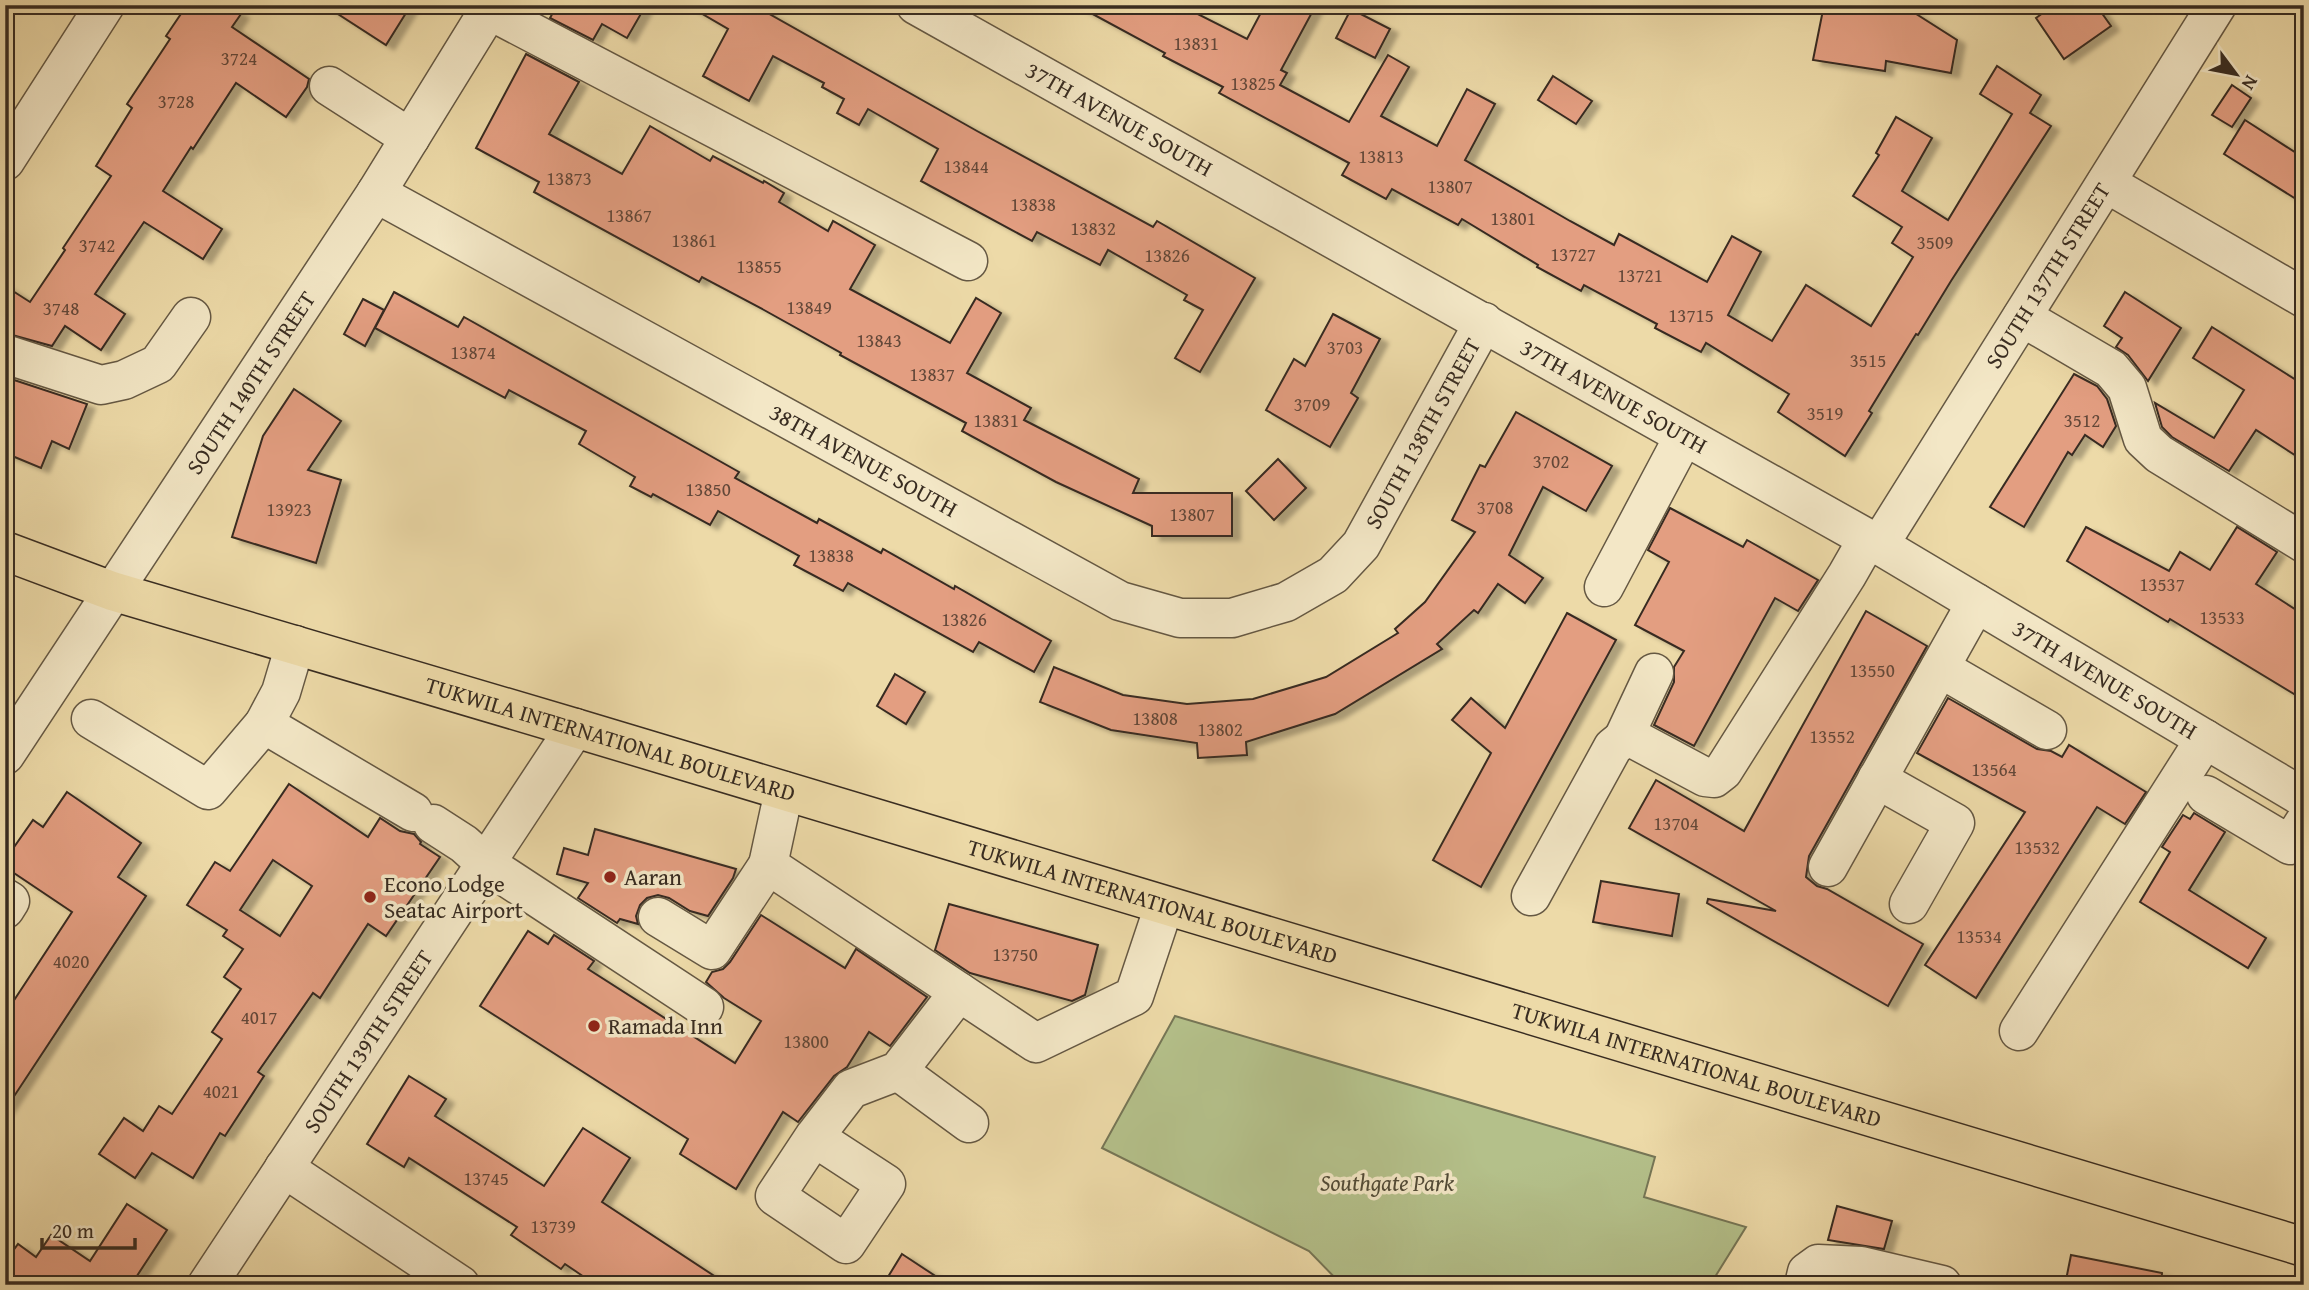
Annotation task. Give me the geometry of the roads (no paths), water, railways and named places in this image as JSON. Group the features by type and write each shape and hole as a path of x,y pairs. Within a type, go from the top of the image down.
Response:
{"main road":[{"name":"TUKWILA INTERNATIONAL BOULEVARD","path":"5,551 112,591 2304,1247"}],"street":[{"path":"5,161 105,5"},
{"name":"37TH AVENUE SOUTH","path":"916,5 1873,542 2304,798"},
{"name":"SOUTH 137TH STREET","path":"1623,739 1632,738 1704,777 1714,778 1723,771 1847,575 1873,542 2022,317 2217,5"},
{"path":"491,8 968,261"},
{"name":"SOUTH 140TH STREET","path":"7,749 376,193 491,8"},
{"path":"329,86 410,138"},
{"path":"2106,183 2304,298"},
{"name":"38TH AVENUE SOUTH","path":"376,193 1120,601 1180,618 1232,618 1286,602 1333,575 1361,545"},
{"path":"5,354 101,385 124,380 158,364 191,317"},
{"path":"2022,317 2111,369 2127,388 2143,439 2159,454 2304,543"},
{"name":"SOUTH 138TH STREET","path":"1361,545 1484,322"},
{"path":"1604,587 1684,436"},
{"path":"1828,867 1976,603"},
{"path":"91,719 208,790 264,724 281,692 295,645"},
{"path":"1940,668 2047,730"},
{"path":"1531,896 1613,747 1623,739 1654,673"},
{"path":"264,724 464,844 485,863 704,1007"},
{"name":"SOUTH 139TH STREET","path":"207,1285 575,728"},
{"path":"2019,1031 2205,739"},
{"path":"1877,779 1955,823 1909,904"},
{"path":"658,917 712,950 768,865 784,791"},
{"path":"2206,794 2290,845 2304,823"},
{"path":"768,865 1036,1043 1134,996 1164,906"},
{"path":"5,898 10,901 5,909"},
{"path":"814,1137 852,1089 898,1072 959,992"},
{"path":"898,1072 970,1123"},
{"path":"284,1168 460,1285"},
{"path":"1804,1285 1807,1272 1818,1264 1861,1266 1942,1285"}],"place":[{"name":"Aaran","path":"610,877"},
{"name":"Econo Lodge Seatac Airport","path":"370,897"},
{"name":"Ramada Inn","path":"594,1026"}],"park label":[{"name":"Southgate Park","path":"1387,1183"}]}
